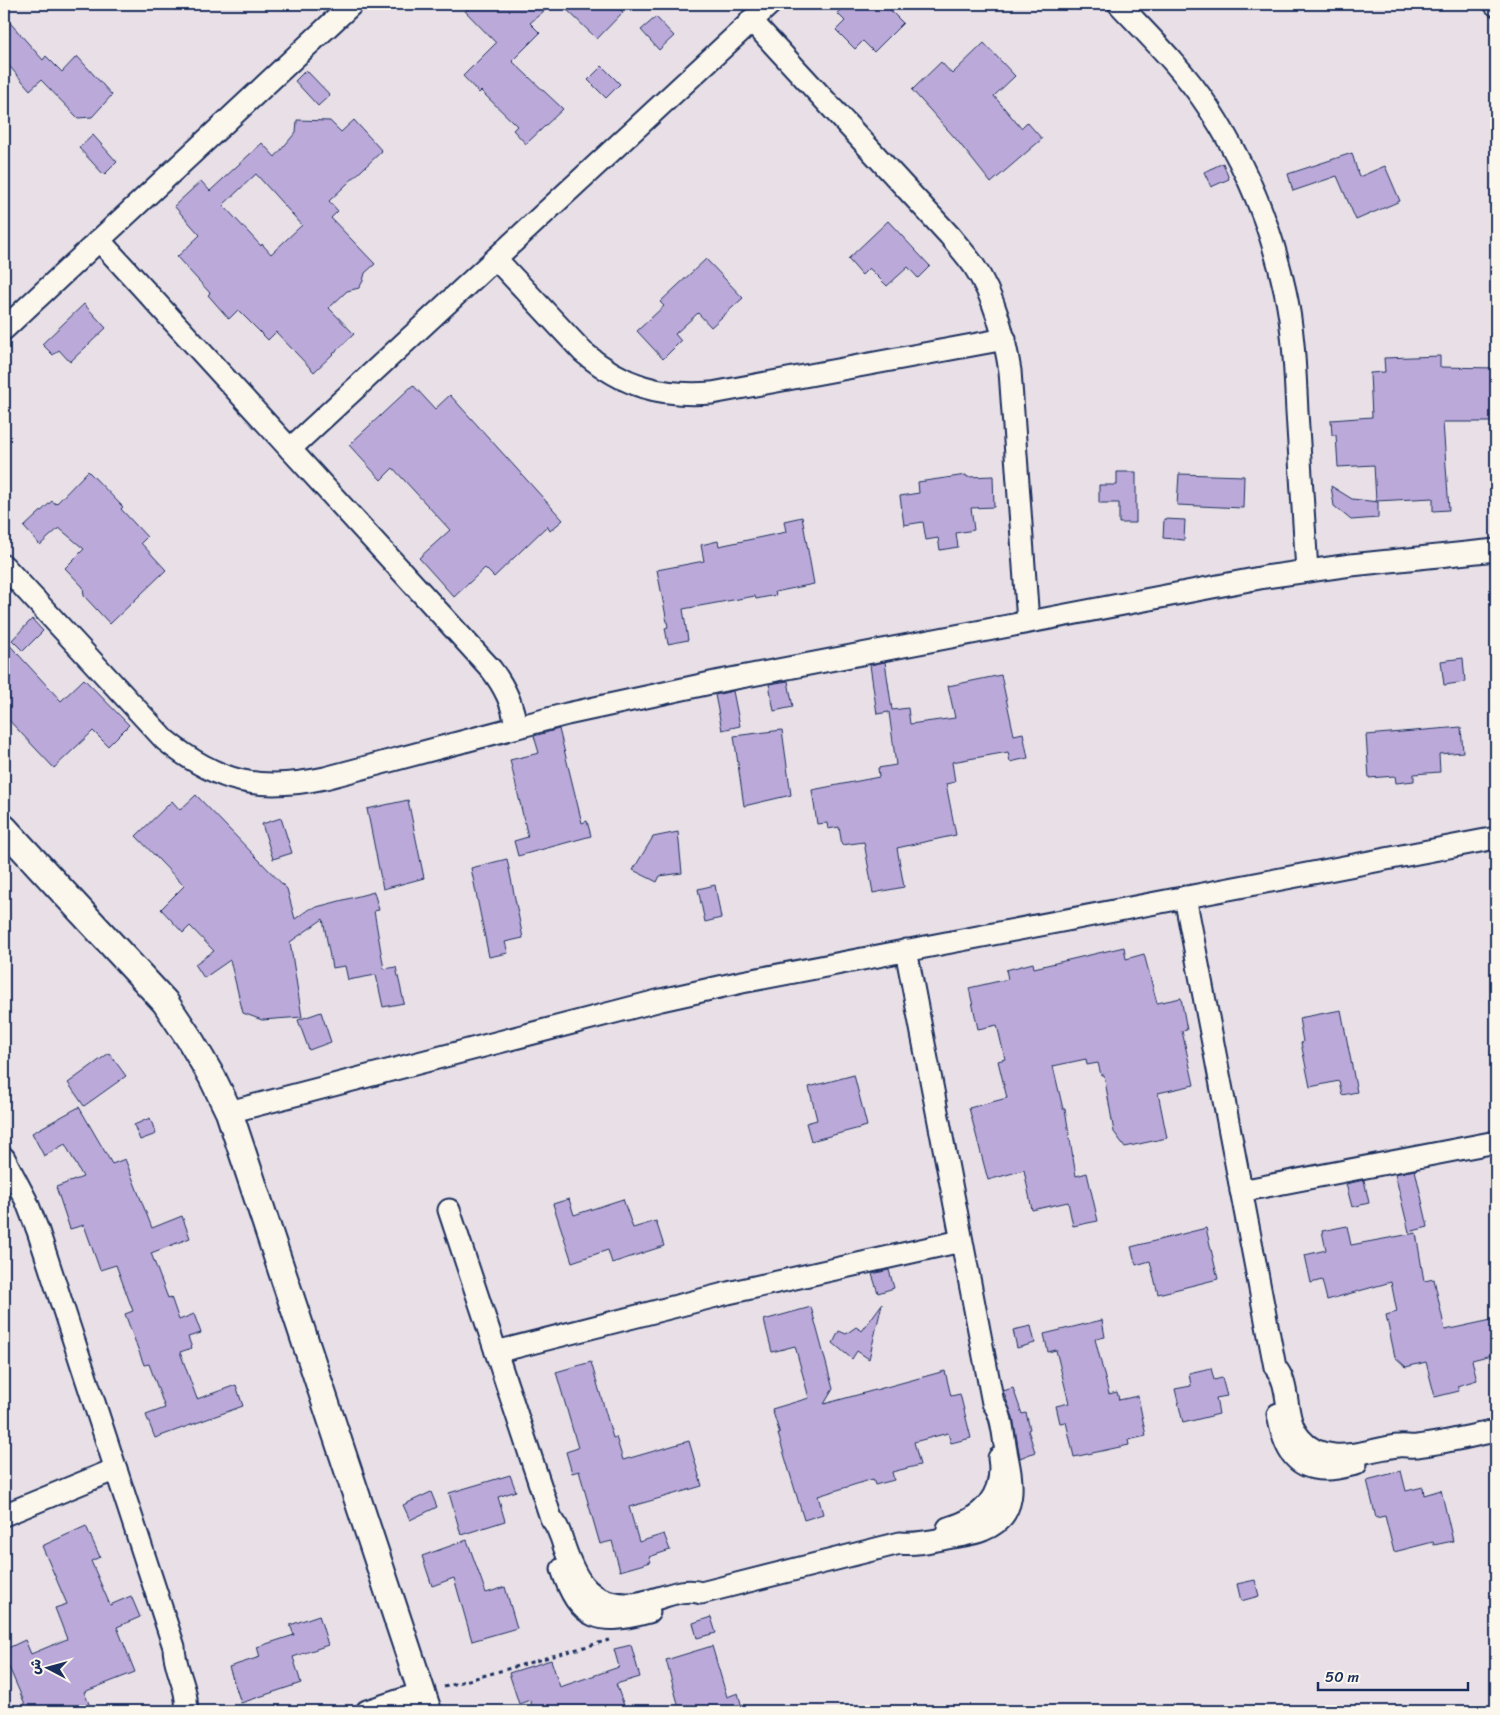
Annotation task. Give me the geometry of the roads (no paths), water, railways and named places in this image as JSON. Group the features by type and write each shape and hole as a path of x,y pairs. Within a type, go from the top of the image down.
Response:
{"street":[{"path":"4,329 352,4"},
{"path":"290,449 770,4"},
{"path":"1119,4 1177,66 1208,106 1245,172 1273,243 1285,292 1293,343 1307,571"},
{"path":"751,20 950,236 974,267 992,301 1005,338 1010,371 1028,622"},
{"path":"99,240 491,669 501,682 508,696 514,711 516,727"},
{"path":"496,259 583,352 598,365 615,376 633,384 672,394 712,393 1005,338"},
{"path":"4,566 166,740 188,758 214,772 242,781 271,785 300,783 516,727 686,688 1028,622 1307,571 1495,551"},
{"path":"4,828 165,1002 207,1069 229,1112 425,1702 367,1711"},
{"path":"229,1112 661,1000 751,980 1496,838"},
{"path":"1185,897 1276,1367 1273,1373 1273,1385 1282,1436 1287,1448 1295,1458 1305,1465 1317,1469 1329,1469 1400,1455 1415,1446 1496,1431"},
{"path":"449,1210 551,1518 558,1529 577,1577 584,1587 605,1600 628,1605 687,1591 701,1592 900,1543 920,1543 983,1530 993,1525 1006,1510 1011,1500 1012,1480 1000,1415 993,1403 906,950"},
{"path":"1242,1191 1496,1142"},
{"path":"6,1167 26,1200 38,1231 174,1648 186,1694 186,1711"},
{"path":"496,1352 728,1293 961,1241"},
{"path":"4,1515 116,1468"},
{"path":"551,1518 550,1533 572,1597 594,1615 618,1619 690,1601 701,1592"},
{"path":"174,1648 184,1662 199,1703 200,1711"}]}
